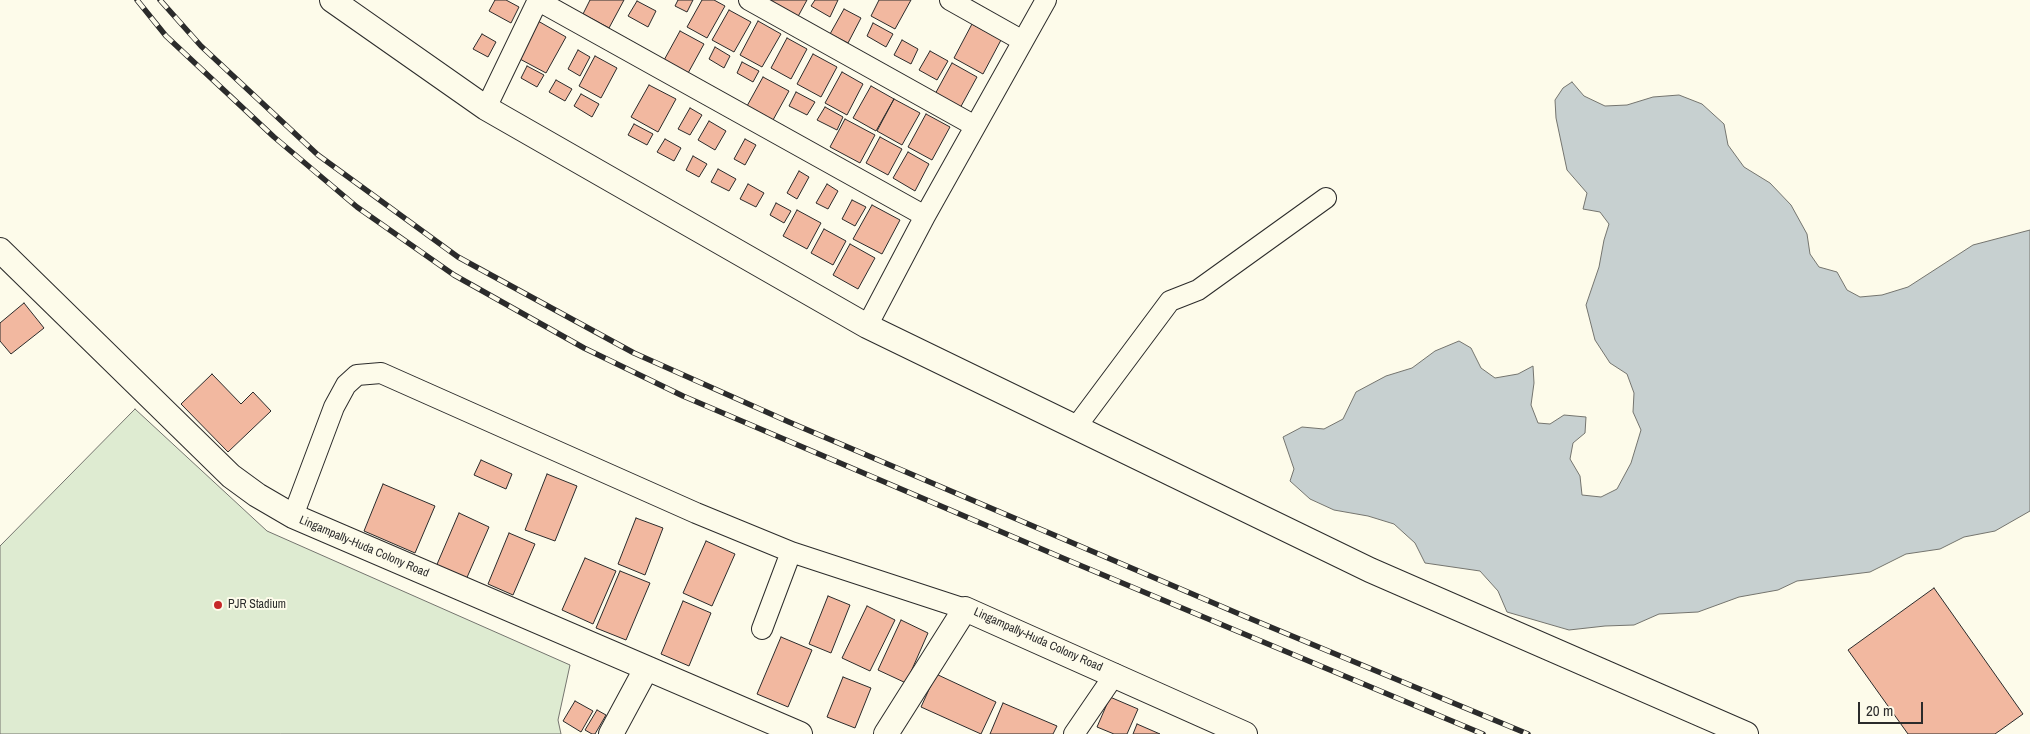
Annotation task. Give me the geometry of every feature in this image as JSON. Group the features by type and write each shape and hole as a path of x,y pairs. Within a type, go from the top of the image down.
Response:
{"street":[{"path":"332,0 486,108 867,326 1370,570 1746,734"},
{"path":"486,108 538,0 925,216"},
{"path":"749,0 975,126"},
{"path":"950,0 1023,40"},
{"path":"867,326 925,216 1046,0"},
{"path":"1076,427 1170,301 1198,290 1326,198"},
{"name":"Lingampally-Huda Colony Road","path":"0,250 231,476 257,495 293,516 789,732"},
{"path":"293,516 334,407 346,385 357,375 381,373 696,513 791,552 965,608"},
{"path":"762,629 791,552"},
{"name":"Lingampally-Huda Colony Road","path":"886,734 965,608 1246,734"},
{"path":"611,734 646,669"},
{"path":"1074,734 1115,674"}],"green space":[{"name":"PJR Stadium","path":"135,409 267,531 570,665 558,720 561,734 0,734 0,546"}],"shaded area":[{"path":"1572,82 1584,96 1605,106 1627,105 1653,97 1679,95 1702,104 1724,124 1728,145 1744,167 1770,183 1791,205 1807,234 1810,254 1819,267 1837,272 1847,290 1860,297 1882,295 1908,287 1973,245 2030,230 2030,511 1995,531 1964,537 1940,549 1906,554 1870,572 1797,581 1778,590 1739,597 1698,612 1659,614 1634,625 1569,630 1507,612 1498,591 1480,571 1425,563 1415,543 1394,524 1368,516 1334,510 1310,499 1290,481 1294,469 1283,437 1302,427 1324,429 1343,419 1356,392 1386,376 1412,368 1435,351 1459,341 1471,348 1481,368 1495,378 1518,374 1533,366 1534,383 1531,405 1538,423 1550,424 1564,415 1586,417 1585,433 1573,443 1570,459 1580,476 1582,495 1601,497 1617,489 1631,463 1641,430 1633,412 1634,393 1627,374 1610,363 1595,340 1586,305 1599,267 1609,224 1600,212 1583,209 1587,193 1567,170 1556,118 1555,100 1563,88"}],"building":[{"path":"495,0 506,0 519,7 511,23 489,11"},
{"path":"590,0 624,0 609,28 583,14"},
{"path":"678,0 693,0 687,12 675,6"},
{"path":"702,0 714,0 725,6 707,38 687,27"},
{"path":"772,0 807,0 795,22 768,8"},
{"path":"815,0 838,0 830,17 811,6"},
{"path":"879,0 911,0 895,29 871,16"},
{"path":"637,1 656,11 648,27 628,16"},
{"path":"844,9 861,18 848,43 830,34"},
{"path":"729,10 751,22 734,52 712,40"},
{"path":"538,21 566,37 546,73 518,58"},
{"path":"758,21 781,34 762,67 740,55"},
{"path":"873,23 893,34 886,47 867,36"},
{"path":"972,24 1001,40 983,74 954,58"},
{"path":"680,31 704,44 687,75 663,62"},
{"path":"482,34 496,42 488,57 473,49"},
{"path":"787,38 807,49 791,79 771,68"},
{"path":"902,40 918,49 911,64 894,55"},
{"path":"715,47 730,56 724,68 709,59"},
{"path":"578,50 590,57 580,76 568,69"},
{"path":"930,51 948,61 937,80 919,70"},
{"path":"813,54 837,67 821,97 797,84"},
{"path":"595,56 617,68 601,98 579,86"},
{"path":"742,62 759,71 753,82 737,73"},
{"path":"952,63 977,77 959,110 934,96"},
{"path":"527,66 544,75 537,87 521,78"},
{"path":"842,72 863,84 847,115 825,103"},
{"path":"763,77 789,91 773,120 747,106"},
{"path":"556,80 572,89 565,101 549,92"},
{"path":"649,85 676,99 658,132 631,117"},
{"path":"871,86 894,99 876,131 853,118"},
{"path":"796,92 815,102 807,115 789,106"},
{"path":"581,94 599,104 592,117 574,106"},
{"path":"894,99 920,113 902,145 877,131"},
{"path":"825,107 843,117 837,130 817,120"},
{"path":"690,108 702,115 690,135 678,129"},
{"path":"926,114 950,127 932,160 908,147"},
{"path":"845,119 875,135 860,163 830,147"},
{"path":"709,121 726,131 715,150 698,140"},
{"path":"634,124 653,134 647,145 628,135"},
{"path":"880,137 902,149 888,175 866,163"},
{"path":"665,139 681,148 674,161 657,152"},
{"path":"745,139 756,145 745,165 734,159"},
{"path":"908,152 929,164 915,191 893,178"},
{"path":"693,156 707,164 699,177 686,170"},
{"path":"718,169 736,179 729,191 711,182"},
{"path":"799,171 809,177 797,199 787,193"},
{"path":"748,184 764,193 756,207 740,199"},
{"path":"827,184 838,191 828,209 816,203"},
{"path":"852,200 866,207 855,226 842,219"},
{"path":"776,203 791,211 784,223 770,215"},
{"path":"872,205 900,220 882,254 853,239"},
{"path":"797,210 821,223 807,249 783,236"},
{"path":"824,229 846,241 833,265 811,253"},
{"path":"850,244 875,258 858,289 833,275"},
{"path":"24,303 44,328 11,354 0,341 0,323"},
{"path":"212,374 241,404 253,392 271,411 228,452 181,404"},
{"path":"481,460 512,474 506,489 474,475"},
{"path":"547,474 577,486 555,541 525,530"},
{"path":"383,484 435,506 415,553 364,531"},
{"path":"459,513 489,527 465,582 435,569"},
{"path":"636,518 663,528 645,575 618,564"},
{"path":"509,533 535,544 513,595 488,584"},
{"path":"706,541 735,554 712,606 683,593"},
{"path":"585,558 616,571 593,624 562,610"},
{"path":"620,571 650,583 626,640 596,628"},
{"path":"1934,588 2023,714 1995,734 1908,734 1848,650"},
{"path":"828,596 850,605 831,653 809,644"},
{"path":"683,601 711,613 689,666 661,654"},
{"path":"867,606 895,620 870,671 842,658"},
{"path":"901,620 928,633 906,683 878,670"},
{"path":"781,637 812,650 788,707 757,694"},
{"path":"936,674 996,702 981,734 921,707"},
{"path":"843,677 871,688 855,728 827,717"},
{"path":"1110,697 1138,709 1127,734 1114,734 1097,727"},
{"path":"575,701 593,711 581,732 563,721"},
{"path":"1003,703 1057,726 1053,734 990,734"},
{"path":"597,710 606,715 595,734 592,734 585,730"},
{"path":"1137,724 1160,734 1133,734"}],"railway":[{"path":"137,0 166,36 274,137 357,207 454,275 584,348 683,396 1483,734"},
{"path":"160,0 201,46 318,155 458,257 634,353 789,422 1244,616 1528,734"}],"place":[{"name":"PJR Stadium","path":"218,605"}]}
